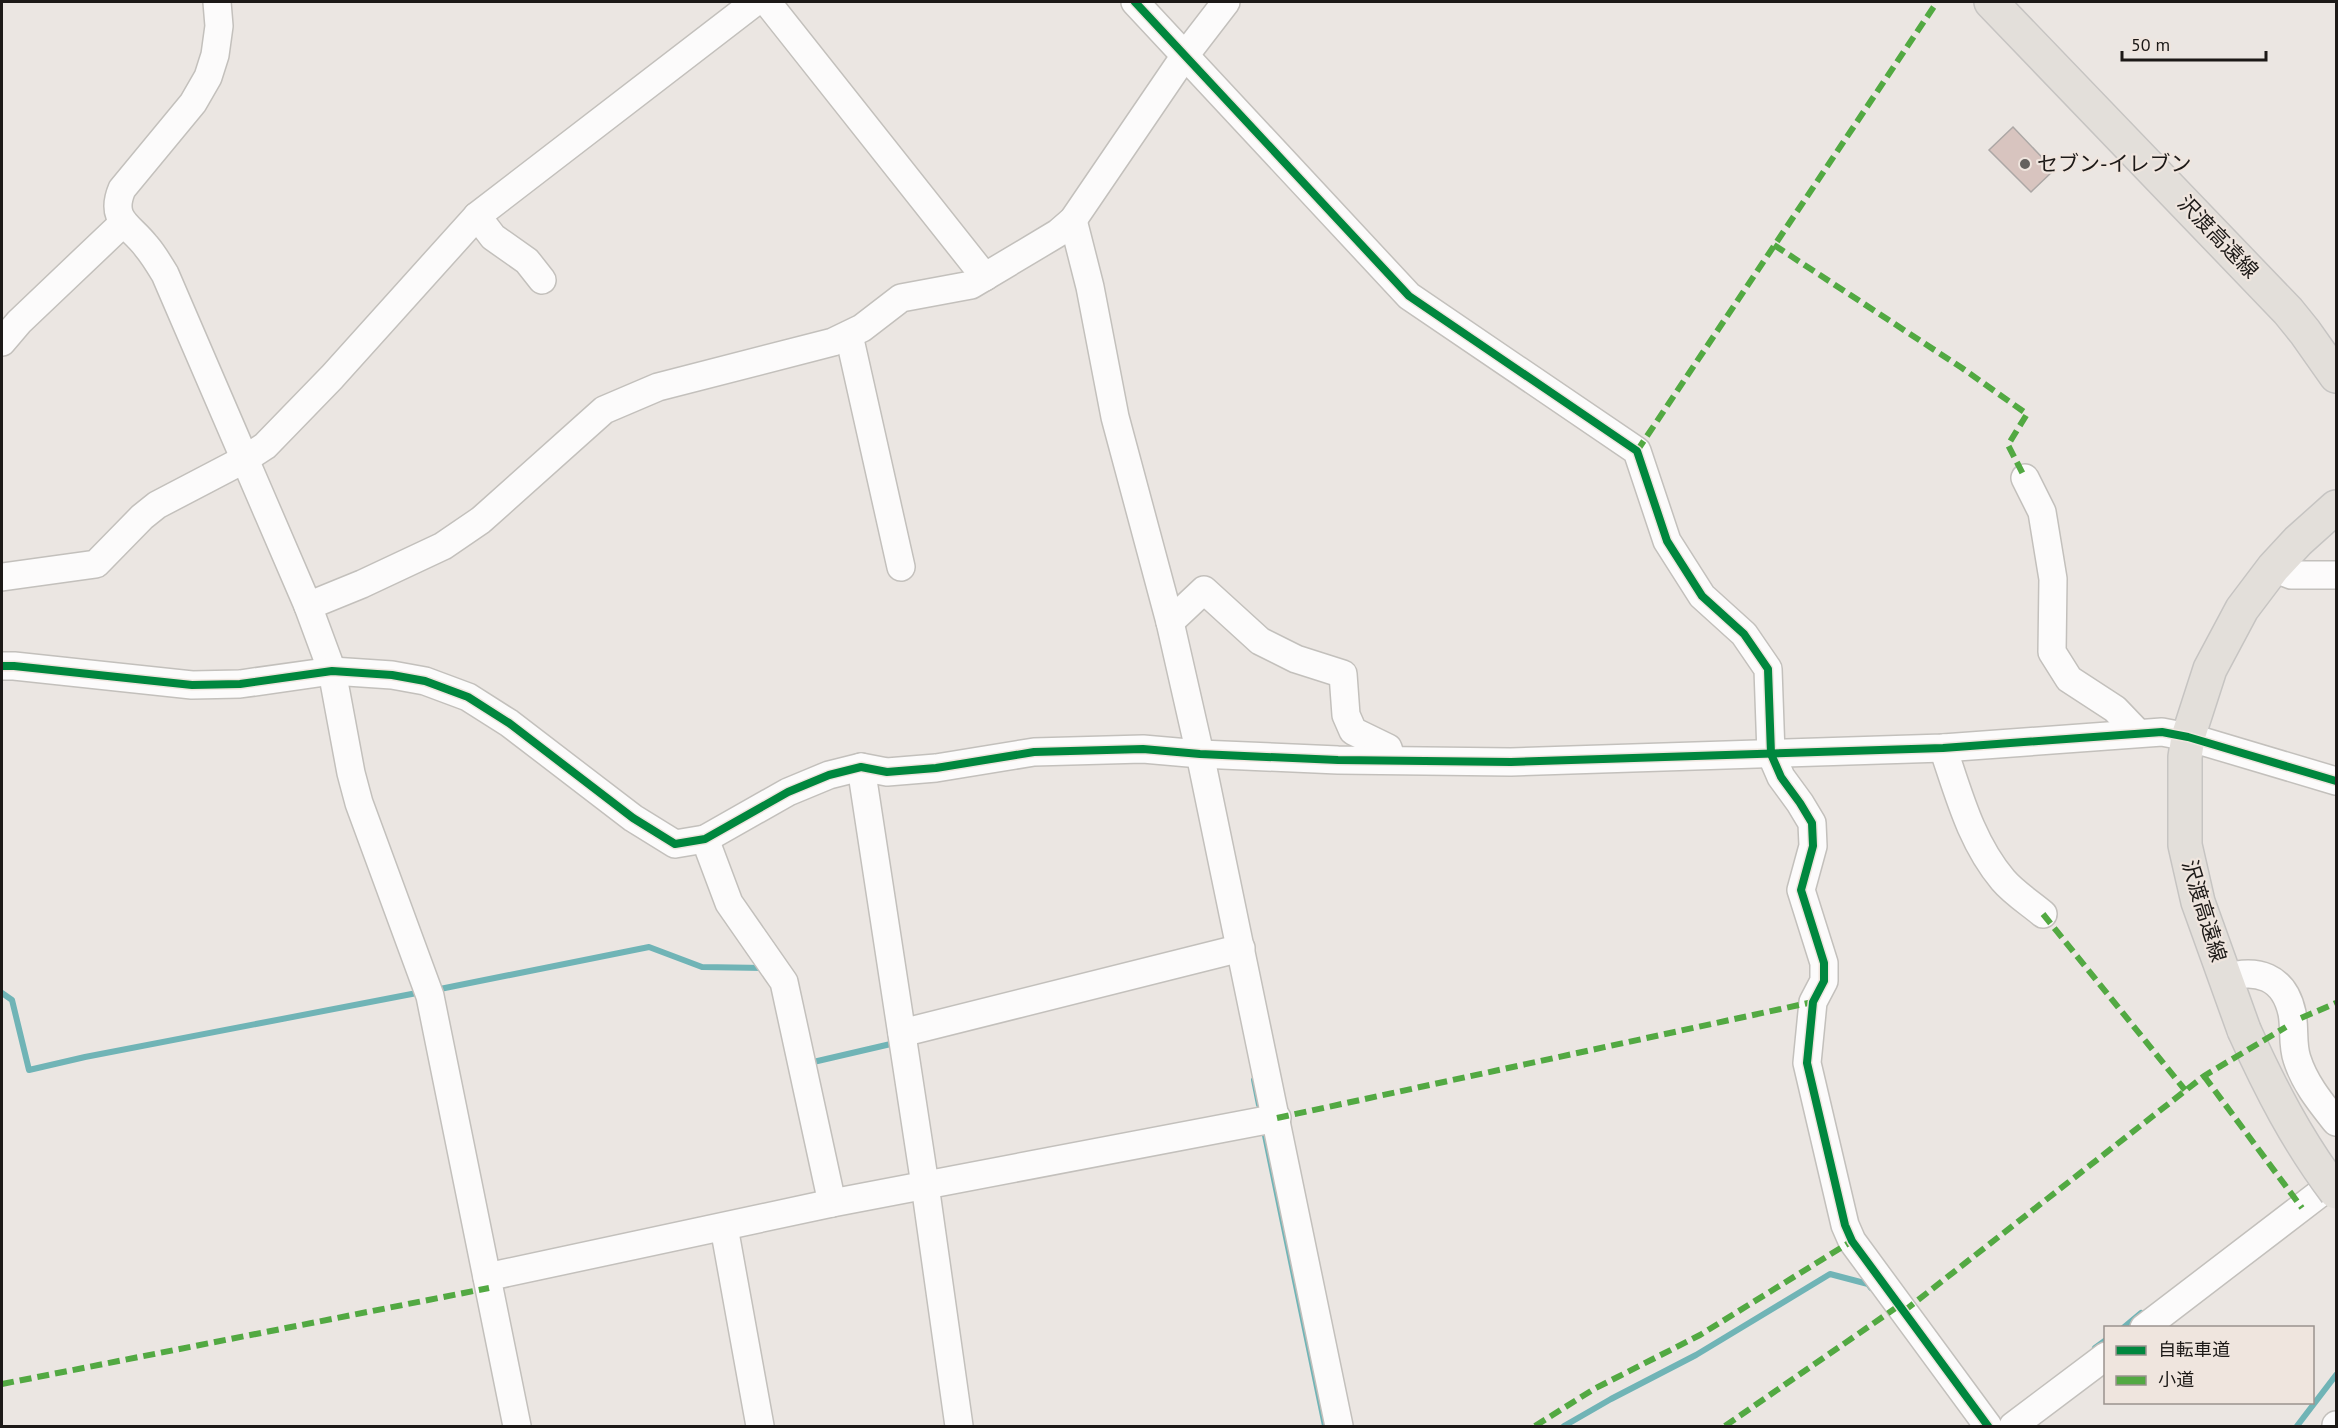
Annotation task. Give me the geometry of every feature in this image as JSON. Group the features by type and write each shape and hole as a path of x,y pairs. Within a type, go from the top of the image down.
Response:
{"main road":[{"name":"沢渡高遠線","path":"1991,2 2065,94 2120,152 2288,311 2337,376"},
{"name":"沢渡高遠線","path":"2337,507 2298,541 2273,568 2242,609 2210,669 2188,737 2185,758 2185,845 2198,902 2224,978 2244,1030 2286,1117 2310,1158 2337,1192"}],"street":[{"path":"217,2 219,26 215,55 208,77 193,103 122,189 117,202 123,224 145,244 165,274 308,606 332,671 358,803 429,992 517,1426"},
{"path":"2,578 96,564 142,517 157,505 245,459 265,446 295,417 477,216 755,2"},
{"path":"767,2 985,277"},
{"path":"1136,2 1410,296 1637,451 1667,541 1702,596 1744,634 1768,669 1771,754 1781,777 1812,823 1813,846 1801,890 1824,963 1824,981 1813,1002 1807,1063 1845,1225 1852,1241 1988,1426"},
{"path":"308,606 362,584 443,546 481,520 604,410 658,387 833,342 862,328 901,298 971,285 1058,233 1073,220 1186,54 1226,2"},
{"path":"477,216 493,237 527,261 542,280"},
{"path":"1073,220 1090,287 1115,417 1170,621 1200,754 1339,1426"},
{"path":"2,342 19,322 123,224"},
{"path":"849,334 901,567"},
{"path":"2025,478 2042,512 2053,579 2052,652 2069,679 2115,709 2138,733"},
{"path":"2273,568 2290,575 2337,575"},
{"path":"1170,621 1204,590 1260,641 1296,659 1343,674 1346,715 1353,731 1388,748 1392,760"},
{"path":"2,666 192,685 240,684 332,671 392,675 425,681 468,697 509,723 633,818 675,844 705,839 788,792 829,775 861,767 887,772 926,769 1034,752 1143,748 1200,754 1511,762 1943,748 2162,732 2188,737 2337,781"},
{"path":"1943,748 1969,825 1988,859 2005,882 2043,914"},
{"path":"861,767 926,1185 959,1426"},
{"path":"705,839 729,903 784,982 832,1203"},
{"path":"902,1033 1241,948"},
{"path":"2224,978 2240,974 2262,974 2281,988 2292,1012 2296,1056 2303,1076 2337,1122"},
{"path":"487,1277 832,1203 1277,1118"},
{"path":"2147,1326 2337,1181"},
{"path":"724,1227 760,1426"},
{"path":"2013,1426 2104,1358"}],"building":[{"name":"セブン-イレブン","path":"2013,127 2054,170 2031,192 1989,150"}],"waterway":[{"path":"435,990 649,947 702,967 765,968"},
{"path":"2,993 12,1000 29,1070 85,1057 422,992"},
{"path":"809,1063 895,1043"},
{"path":"1254,1080 1259,1105"},
{"path":"1263,1126 1325,1426"},
{"path":"1564,1426 1696,1355 1830,1274 1868,1284 1871,1288"},
{"path":"2125,1326 2141,1313"},
{"path":"2095,1348 2104,1341"},
{"path":"2314,1404 2336,1375"},
{"path":"2297,1426 2314,1404"}],"marked path":[{"path":"1637,451 1937,2"},
{"path":"1774,245 1962,368 2027,414 2008,445 2025,478"},
{"path":"2043,914 2185,1090"},
{"path":"1277,1118 1813,1002"},
{"path":"2301,1018 2336,1003"},
{"path":"1904,1311 2204,1076 2286,1027"},
{"path":"2204,1076 2302,1208"},
{"path":"1535,1426 1594,1389 1700,1335 1852,1241"},
{"path":"2,1384 489,1288"},
{"path":"1725,1426 1900,1305"}],"cycle path":[{"path":"1135,2 1409,296 1637,451 1667,541 1702,596 1744,634 1768,669 1771,754 1781,777 1812,823 1813,846 1801,890 1824,963 1824,981 1813,1002 1807,1063 1845,1225 1852,1241 1988,1426"},
{"path":"2,666 192,685 240,684 332,671 392,675 425,681 468,697 509,723 633,818 675,844 705,839 788,792 829,775 861,767 887,772 936,768 1034,752 1143,749 1338,760 1511,762 1943,748 2162,732 2188,737 2336,781"}],"place":[{"name":"セブン-イレブン","path":"2025,164"}]}
